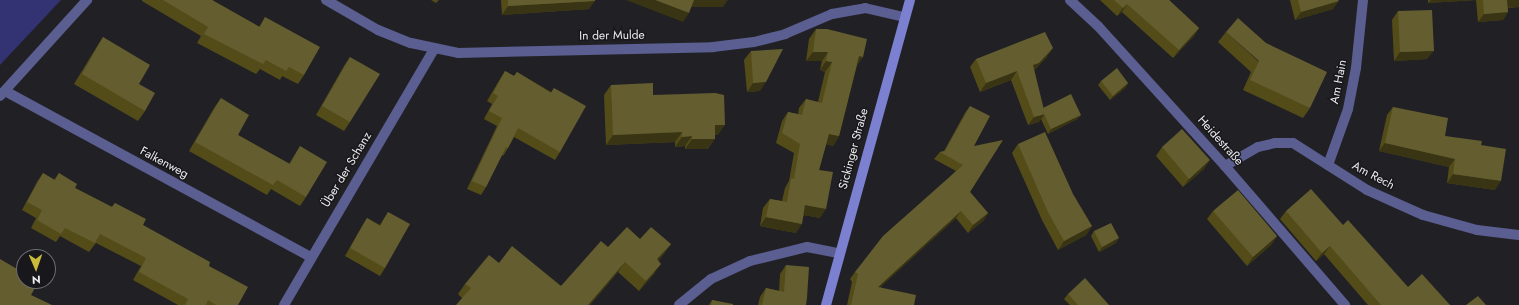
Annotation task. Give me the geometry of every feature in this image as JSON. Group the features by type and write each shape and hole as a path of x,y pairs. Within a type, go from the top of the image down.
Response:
{"street":[{"path":"2,93 87,0"},
{"name":"In der Mulde","path":"326,0 378,30 411,43 458,53 713,47 754,42 785,34 832,14 865,8 904,16"},
{"name":"Sickinger Straße","path":"826,305 904,16 910,0"},
{"name":"Heidestraße","path":"1070,0 1098,26 1225,166 1345,305"},
{"name":"Am Hain","path":"1328,165 1348,109 1356,68 1364,0"},
{"name":"Über der Schanz","path":"284,305 310,257 434,49"},
{"name":"Falkenweg","path":"2,93 310,257"},
{"name":"Am Rech","path":"1225,166 1258,147 1275,143 1293,143 1367,190 1423,215 1477,230 1519,235"},
{"path":"679,305 711,279 750,261 808,247 839,253"}],"shaded area":[{"path":"0,0 61,0 0,65"}],"building":[{"path":"163,0 212,0 260,27 265,17 320,47 304,75 289,67 286,71 266,60 263,64 204,34 208,27"},
{"path":"508,0 595,0 595,1 508,6"},
{"path":"655,0 694,0 689,13"},
{"path":"1114,0 1169,0 1199,28 1179,50 1127,4 1123,8"},
{"path":"1298,0 1338,0 1339,1 1301,12"},
{"path":"1483,0 1507,0 1508,12 1484,14"},
{"path":"1432,10 1434,51 1400,52 1398,11"},
{"path":"1238,18 1266,43 1327,72 1310,108 1250,80 1259,61 1226,32"},
{"path":"816,29 827,29 867,39 863,57 859,56 839,136 829,134 819,170 833,172 826,209 805,205 802,224 766,217 770,199 787,202 791,178 794,179 800,144 782,133 788,112 802,115 806,99 822,103 832,62 826,61 828,52 813,52"},
{"path":"1045,32 1053,48 1039,63 1033,65 1045,114 1034,117 1017,71 986,83 976,59"},
{"path":"103,37 150,65 139,84 155,93 145,111 82,74"},
{"path":"783,49 766,82 753,83 751,51"},
{"path":"350,57 380,74 350,122 322,106"},
{"path":"1117,68 1128,83 1113,96 1101,81"},
{"path":"505,71 514,76 517,72 551,93 554,88 586,106 560,152 518,128 508,148 506,147 486,187 472,181 502,118 489,111 498,96 493,93"},
{"path":"653,83 653,95 715,93 724,95 725,125 715,125 715,139 692,139 692,136 682,137 682,132 613,135 611,85"},
{"path":"1071,94 1081,115 1051,129 1044,114 1043,108"},
{"path":"221,98 249,115 238,135 290,164 300,146 327,162 306,197 277,180 273,185 195,142"},
{"path":"970,106 990,116 974,146 1003,140 970,192 988,213 973,225 961,211 878,287 916,295 914,305 851,305 858,274 855,272 883,236 963,165 940,152 945,151"},
{"path":"1393,107 1448,118 1445,136 1482,141 1481,145 1506,149 1501,181 1453,174 1455,159 1385,143"},
{"path":"1182,129 1210,160 1189,179 1162,147"},
{"path":"1045,132 1073,194 1092,226 1064,241 1048,212 1018,144"},
{"path":"43,173 55,180 59,173 77,184 75,188 112,207 115,203 146,219 143,225 210,262 209,266 248,287 238,305 216,305 208,300 206,305 185,305 188,299 139,272 146,258 100,234 95,243 65,228 61,234 37,220 42,210 27,202"},
{"path":"1311,189 1343,225 1348,220 1408,287 1422,274 1450,305 1381,305 1330,246 1322,253 1286,211"},
{"path":"1238,190 1277,236 1253,257 1213,211"},
{"path":"388,212 410,224 385,268 350,248 367,218 380,226"},
{"path":"1111,223 1119,238 1102,247 1094,231"},
{"path":"627,227 640,239 651,227 671,244 657,259 661,264 646,281 625,262 588,305 456,305 471,288 465,284 489,255 499,263 512,246 561,286 601,241 608,247"},
{"path":"0,259 16,268 16,289 34,289 31,295 52,305 0,305"},
{"path":"786,265 809,267 806,305 762,305 766,288 784,292"},
{"path":"1085,278 1109,305 1078,305 1068,294"},
{"path":"1478,296 1486,305 1466,305"},
{"path":"712,300 733,304 733,305 711,305"}]}
